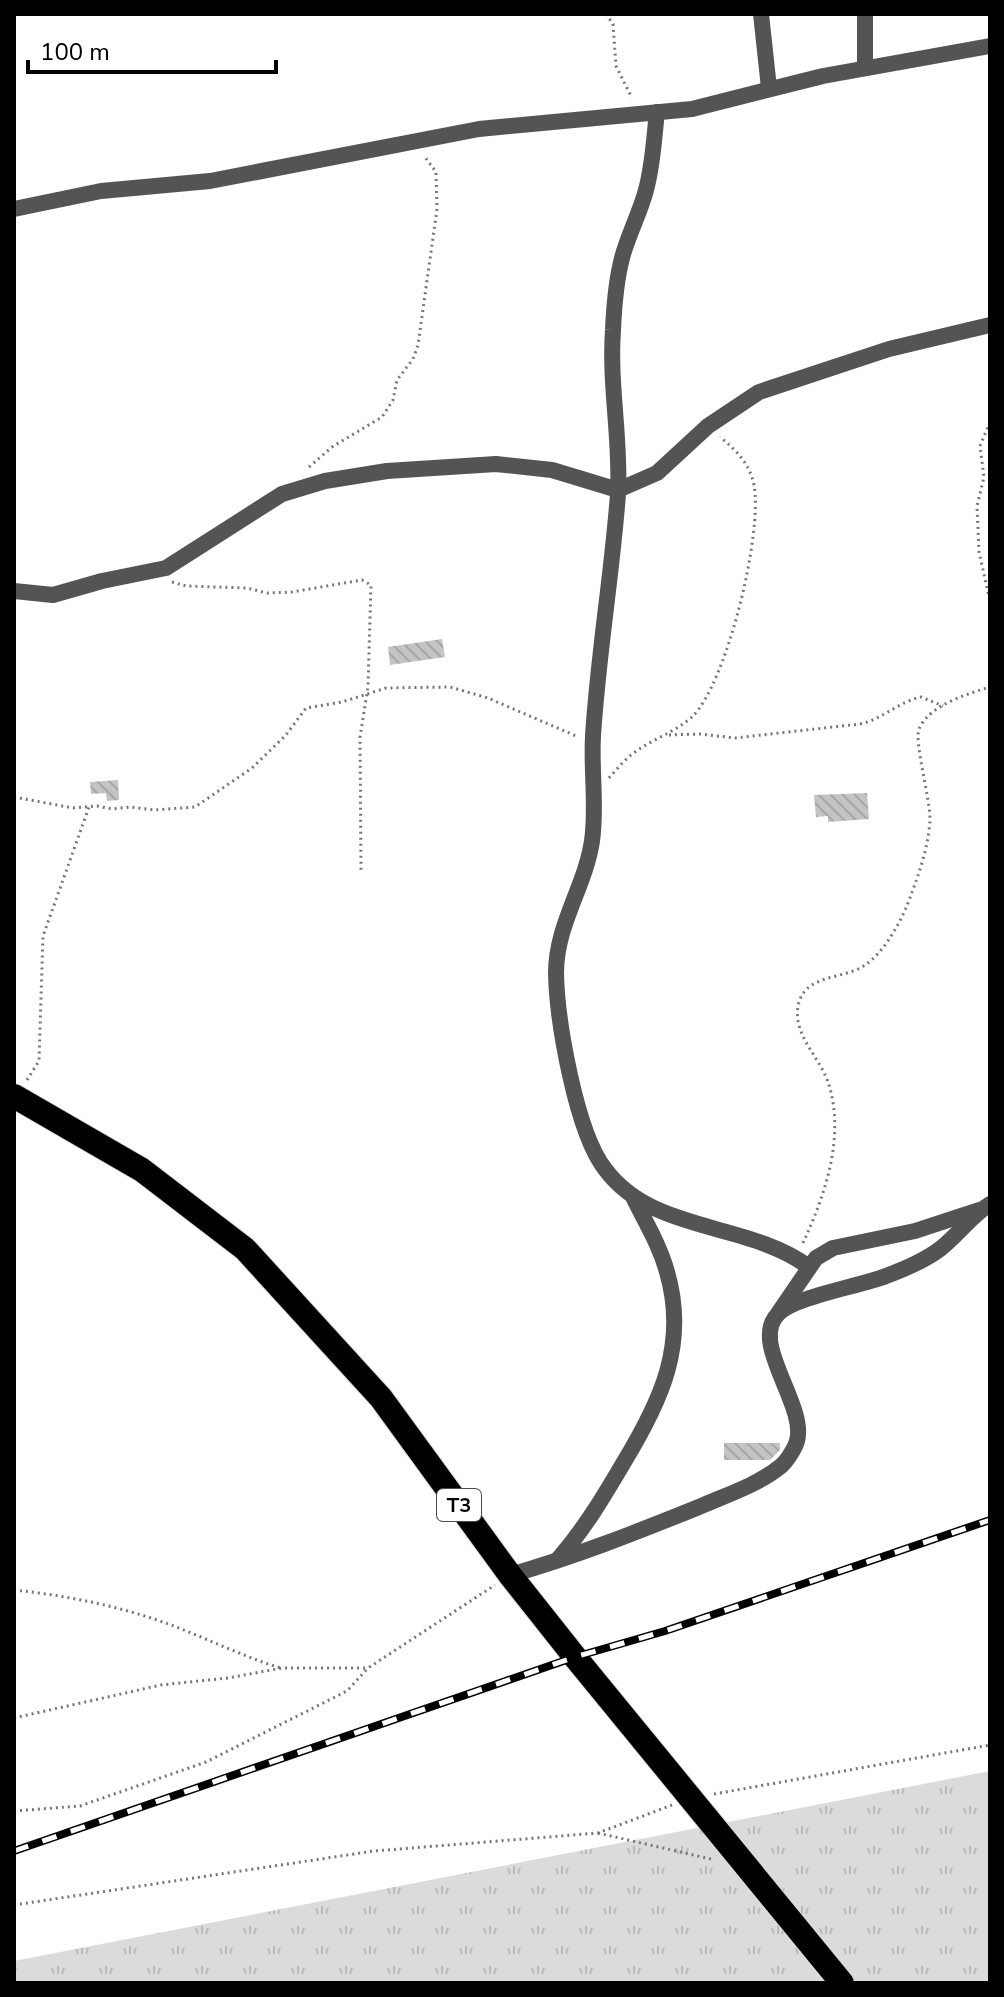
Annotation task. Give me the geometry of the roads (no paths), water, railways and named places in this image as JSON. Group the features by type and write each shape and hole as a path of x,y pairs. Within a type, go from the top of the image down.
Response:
{"highway":[{"name":"T3","path":"14,1096 142,1170 245,1249 381,1398 510,1575 842,1983"}],"street":[{"path":"761,14 769,88"},
{"path":"865,14 865,68"},
{"path":"14,209 101,191 210,181 479,129 692,109 769,88 990,46"},
{"path":"555,1562 585,1528 651,1416 674,1348 674,1314 668,1272 634,1199 602,1167 585,1126 564,1049 556,976 565,918 593,839 592,744 618,490 612,351 615,305 621,260 645,192 651,165 650,113"},
{"path":"14,591 53,595 166,568 282,494 325,481 387,471 496,464 552,470 618,490 657,473 708,426 759,392 889,349 990,325"},
{"path":"634,1199 665,1213 737,1234 802,1262 833,1248 915,1231 986,1207"},
{"path":"777,1314 806,1298 851,1288 911,1266 939,1250 986,1207"},
{"path":"510,1575 555,1562 742,1489 781,1465 797,1443 799,1424 773,1354 770,1329 802,1262"}],"railway":[{"path":"14,1851 575,1657 665,1631 990,1520"}]}
